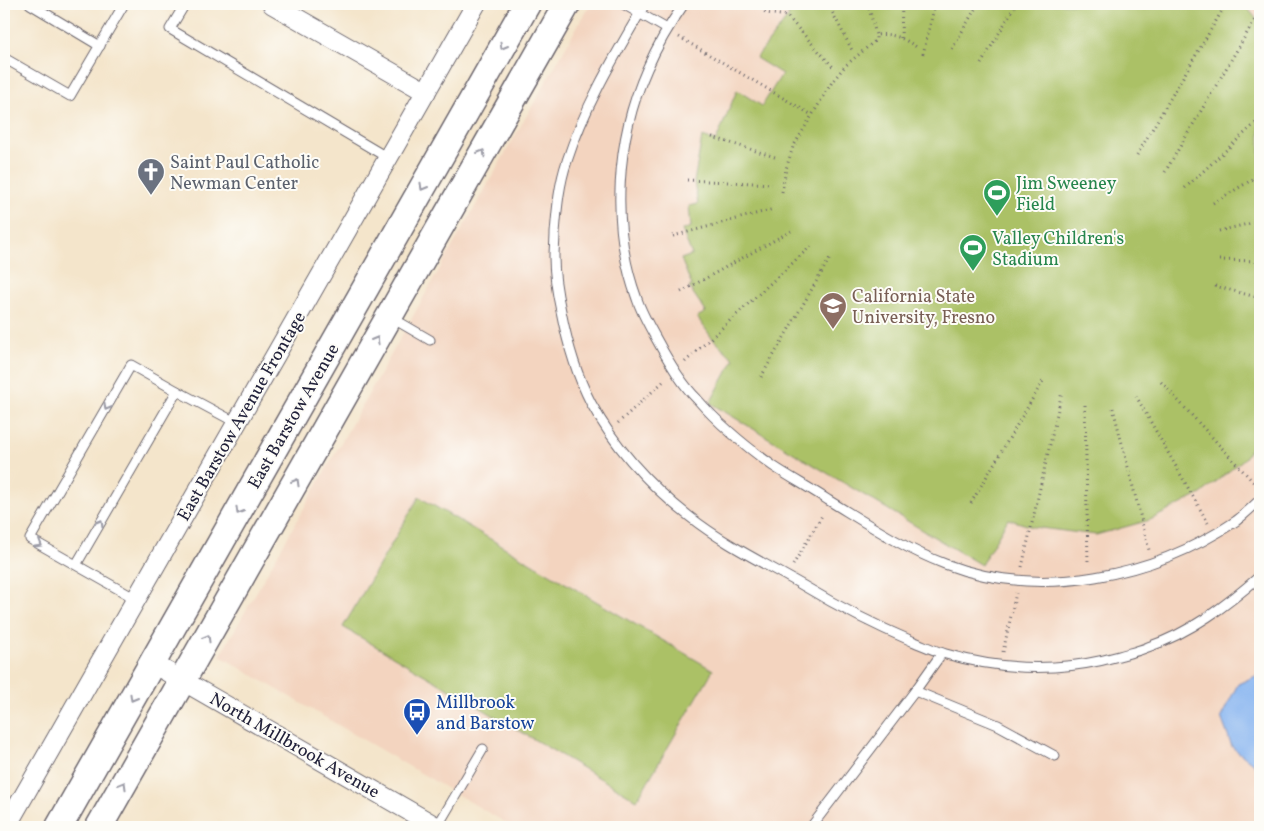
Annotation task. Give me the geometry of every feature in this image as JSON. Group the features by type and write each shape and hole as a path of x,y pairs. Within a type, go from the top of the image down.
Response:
{"main road":[{"name":"East Barstow Avenue","path":"59,827 527,4"},
{"name":"East Barstow Avenue","path":"99,827 567,4"}],"street":[{"path":"272,4 426,92"},
{"name":"East Barstow Avenue Frontage","path":"6,827 476,4"},
{"name":"North Millbrook Avenue","path":"152,663 437,827"}],"lane":[{"path":"30,4 100,46"},
{"path":"4,58 70,96 124,4"},
{"path":"185,4 170,29 388,158"},
{"path":"626,4 667,29"},
{"path":"645,4 591,100 566,163 557,217 554,258 558,296 565,332 577,369 591,402 609,432 652,485 712,533 857,616 942,654 966,660 1035,668 1101,661 1148,647 1172,637 1196,624 1243,591 1260,576"},
{"path":"684,4 667,29 647,68 629,122 622,161 620,198 626,260 637,299 675,371 696,399 753,451 830,501 899,543 923,555 966,570 1019,580 1064,581 1089,578 1152,563 1181,552 1214,534 1238,519 1260,500"},
{"path":"389,317 430,340"},
{"path":"136,599 30,539 131,365 237,423"},
{"path":"76,565 177,391"},
{"path":"811,827 942,654"},
{"path":"915,691 998,726 1056,756"},
{"path":"437,827 483,749"}],"path":[{"path":"758,4 766,13 787,16 833,67"},
{"path":"828,4 852,50"},
{"path":"782,192 786,169 793,147 832,82 845,66 876,40 868,4"},
{"path":"901,38 902,4"},
{"path":"923,54 935,4"},
{"path":"952,50 978,4"},
{"path":"981,64 1016,4"},
{"path":"1137,155 1226,4"},
{"path":"1164,172 1260,11"},
{"path":"667,29 812,115"},
{"path":"876,35 885,34 901,38 918,48"},
{"path":"1185,188 1260,119"},
{"path":"712,137 778,158"},
{"path":"1213,203 1260,175"},
{"path":"687,180 772,184"},
{"path":"673,236 774,209"},
{"path":"1219,231 1260,220"},
{"path":"681,292 791,231"},
{"path":"609,432 812,246"},
{"path":"761,377 830,258"},
{"path":"1219,260 1260,260"},
{"path":"1215,286 1260,298"},
{"path":"971,503 1043,380"},
{"path":"1160,382 1260,489"},
{"path":"1000,665 1062,392"},
{"path":"1136,396 1214,534"},
{"path":"1085,405 1089,578"},
{"path":"1113,408 1152,563"},
{"path":"786,576 830,501"}],"shaded area":[{"name":"California State University, Fresno","path":"590,4 1260,4 1260,827 513,827 220,656"}],"green space":[{"name":"Valley Children's Stadium","path":"779,4 1244,4 1260,23 1260,432 1245,458 1201,494 1150,520 1096,535 1033,527 1008,519 981,565 710,403 734,359 712,338 697,317 706,312 689,287 692,286 681,259 692,255 682,230 691,227 689,206 698,204 694,182 702,137 716,141 737,90 762,106 782,74 756,58 789,16"},
{"path":"419,497 713,670 637,800 343,627"}],"water":[{"path":"1260,674 1260,769 1232,747 1221,717 1238,684"}],"place":[{"name":"Saint Paul Catholic Newman Center","path":"151,196"},
{"name":"Jim Sweeney Field","path":"997,217"},
{"name":"Valley Children's Stadium","path":"973,272"},
{"name":"California State University, Fresno","path":"833,330"},
{"name":"Millbrook and Barstow","path":"417,736"}]}
